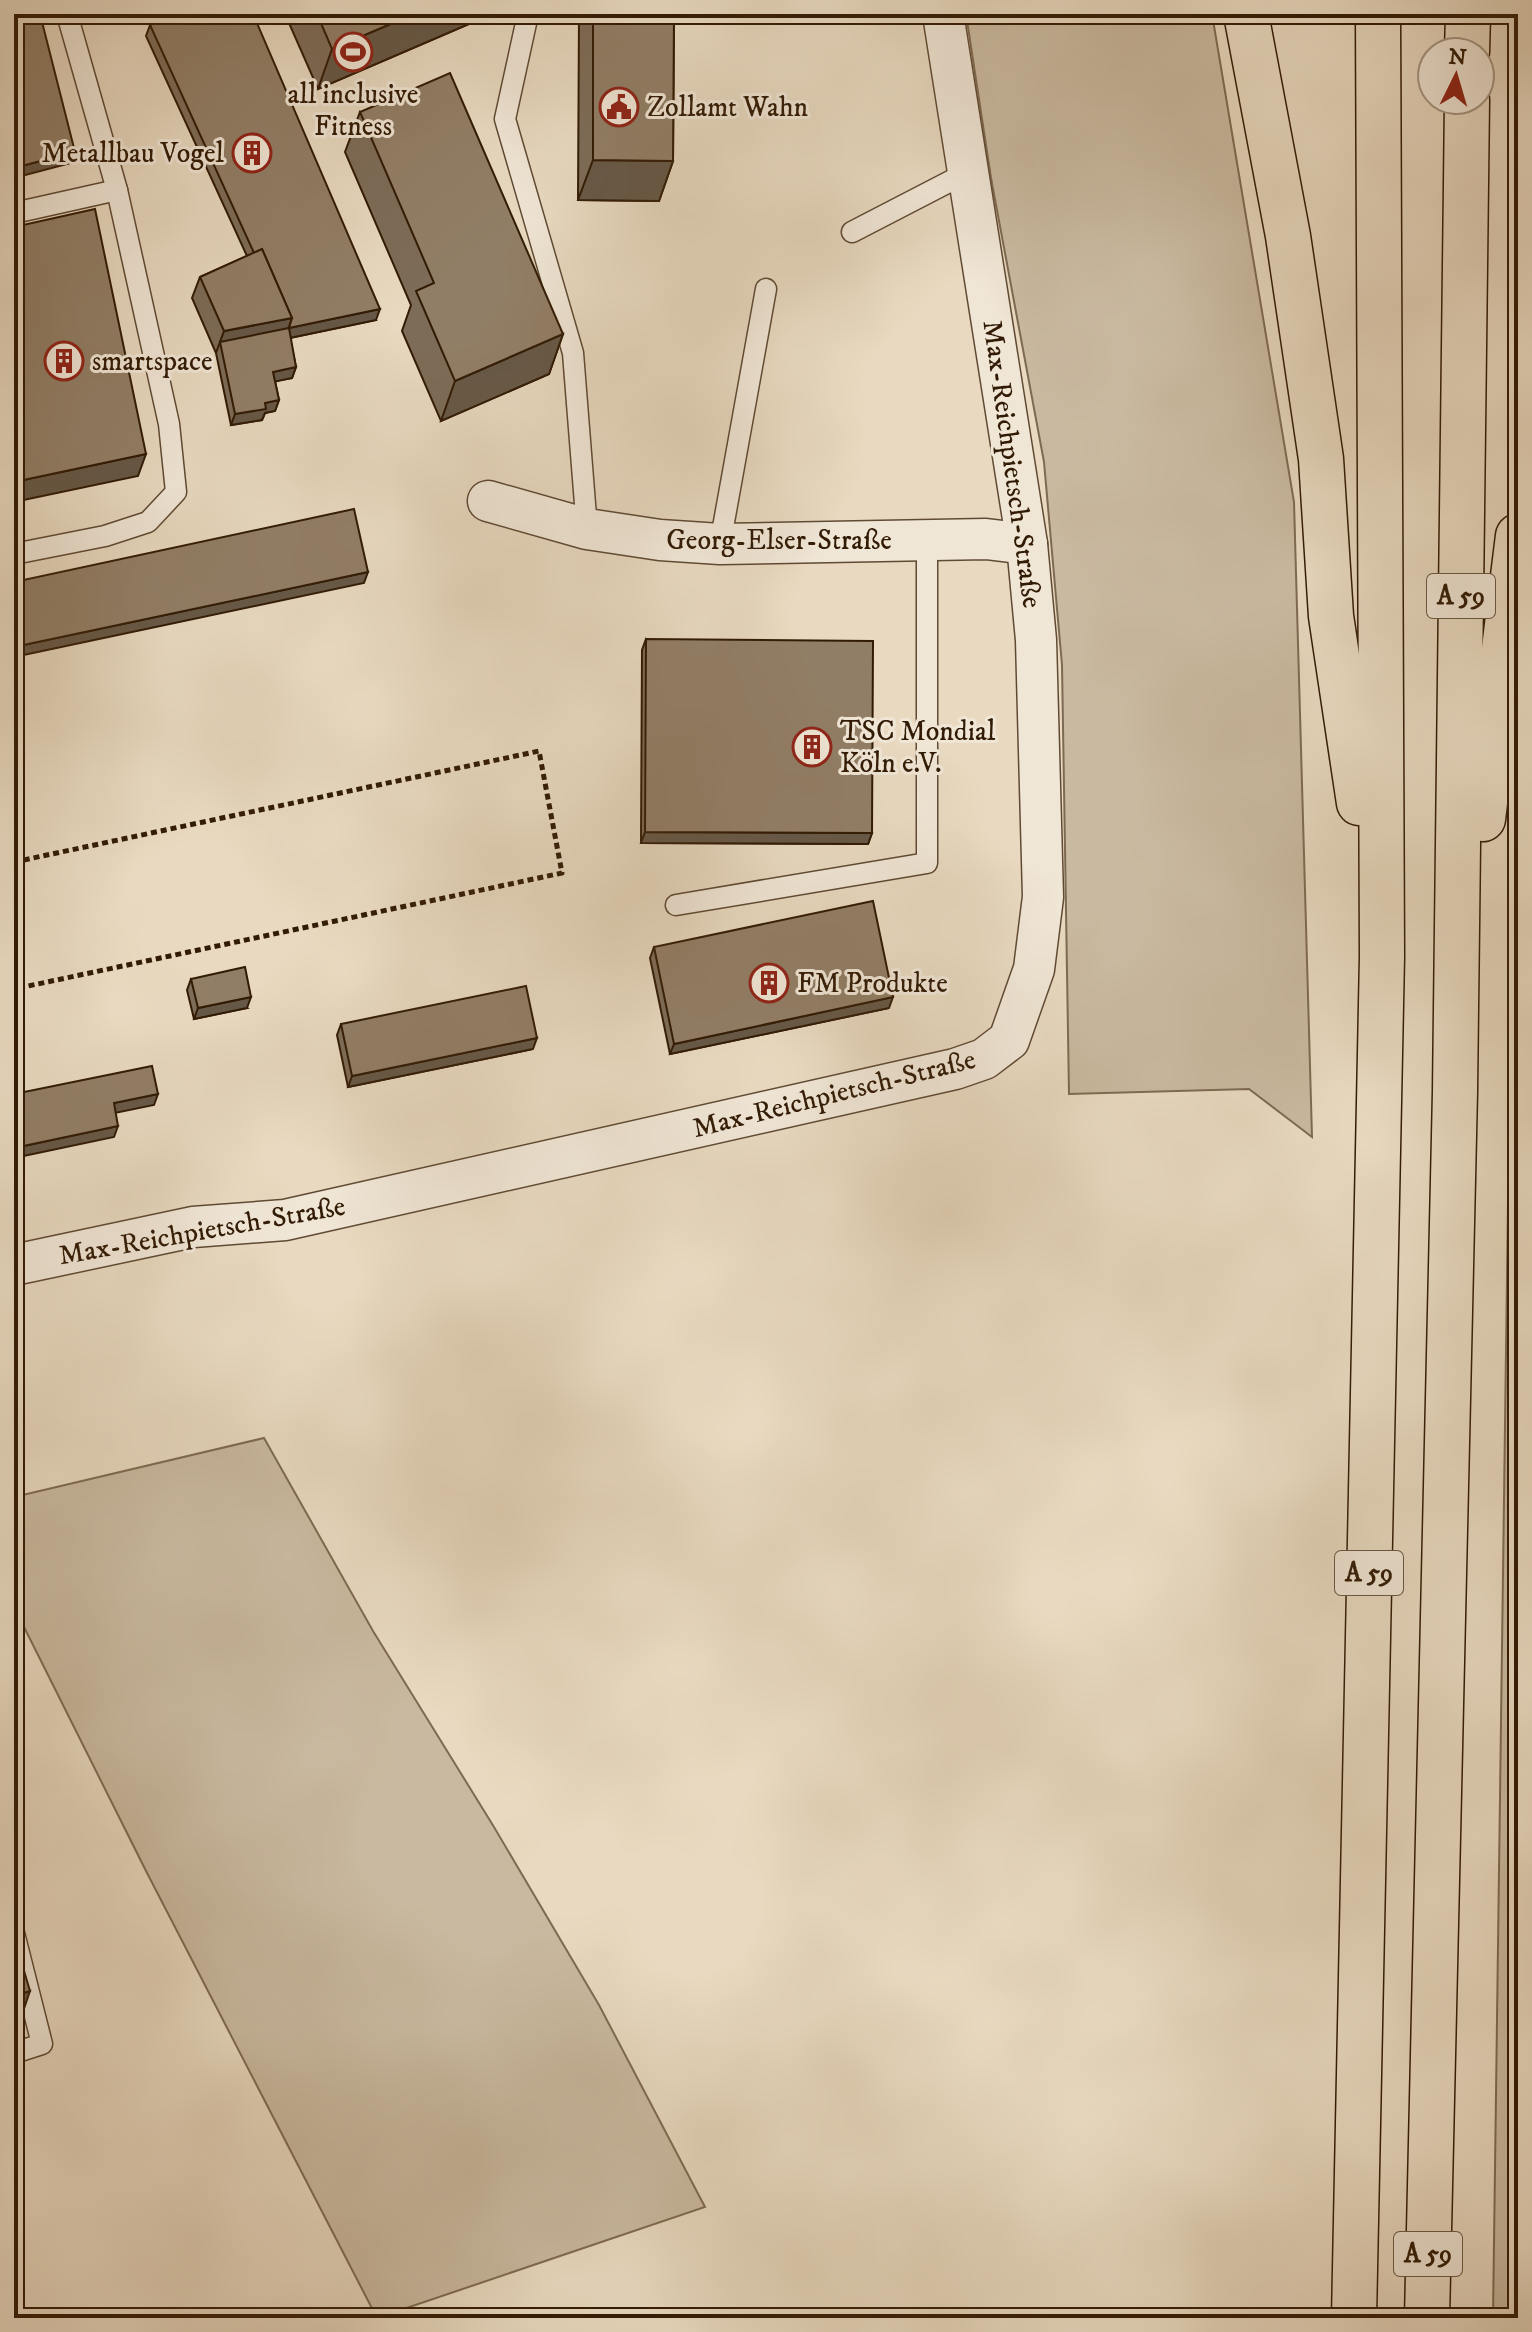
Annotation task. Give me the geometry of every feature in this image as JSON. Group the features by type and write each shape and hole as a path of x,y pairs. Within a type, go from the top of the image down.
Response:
{"highway":[{"path":"1246,14 1288,236 1321,459 1331,616 1382,956"},
{"name":"A 59","path":"1354,2318 1382,956 1378,14"},
{"path":"1467,36 1468,14"},
{"name":"A 59","path":"1427,2318 1455,1092 1467,116"},
{"path":"1455,1092 1489,764 1518,536"}],"street":[{"name":"Max-Reichpietsch-Straße","path":"14,1265 193,1227 285,1220 940,1072 984,1059 1009,1040 1034,969 1043,897 1036,640 1027,544 943,14"},
{"name":"Georg-Elser-Straße","path":"488,501 587,529 660,540 720,544 986,539 1027,544"}],"lane":[{"path":"14,554 105,536 148,522 176,492 169,424 117,190 67,14"},
{"path":"528,14 505,119 573,353 587,529"},
{"path":"852,232 968,172"},
{"path":"14,213 117,190"},
{"path":"720,544 766,289"},
{"path":"676,905 927,863 927,540"},
{"path":"14,1933 42,2044 14,2053"}],"path":[{"path":"14,862 539,751 562,873 14,989"}],"shaded area":[{"path":"966,14 1212,14 1294,502 1312,1137 1249,1089 1069,1094 1062,665 1044,462 991,178"},
{"path":"1518,894 1518,2318 1493,2318 1511,979"},
{"path":"264,1438 373,1631 599,2005 705,2207 377,2318 146,1871 14,1607 14,1497"}],"building":[{"path":"14,14 40,14 75,152 14,168"},
{"name":"Metallbau Vogel","path":"174,14 253,14 380,309 289,328 292,318 262,249 254,253 150,25"},
{"path":"317,14 414,14 332,49"},
{"name":"Zollamt Wahn","path":"593,14 674,14 673,161 593,160"},
{"path":"450,73 563,334 455,381 416,291 434,283 360,112"},
{"name":"smartspace","path":"95,209 146,454 14,482 14,227"},
{"path":"262,249 292,318 224,331 200,277"},
{"path":"289,328 296,367 273,372 279,400 265,403 266,409 235,414 220,342"},
{"path":"354,509 368,572 14,647 14,582"},
{"path":"646,639 873,641 872,833 645,832"},
{"name":"FM Produkte","path":"873,901 893,997 674,1044 654,947"},
{"path":"245,967 251,997 198,1008 191,979"},
{"path":"526,986 537,1038 352,1076 341,1024"},
{"path":"152,1066 158,1094 114,1103 118,1126 14,1148 14,1094"},
{"path":"14,1937 30,1991 14,1996"}],"place":[{"name":"all inclusive Fitness","path":"353,52"},
{"name":"Zollamt Wahn","path":"619,107"},
{"name":"Metallbau Vogel","path":"252,153"},
{"name":"smartspace","path":"64,361"},
{"name":"TSC Mondial Köln e.V.","path":"812,747"},
{"name":"FM Produkte","path":"769,983"}]}
